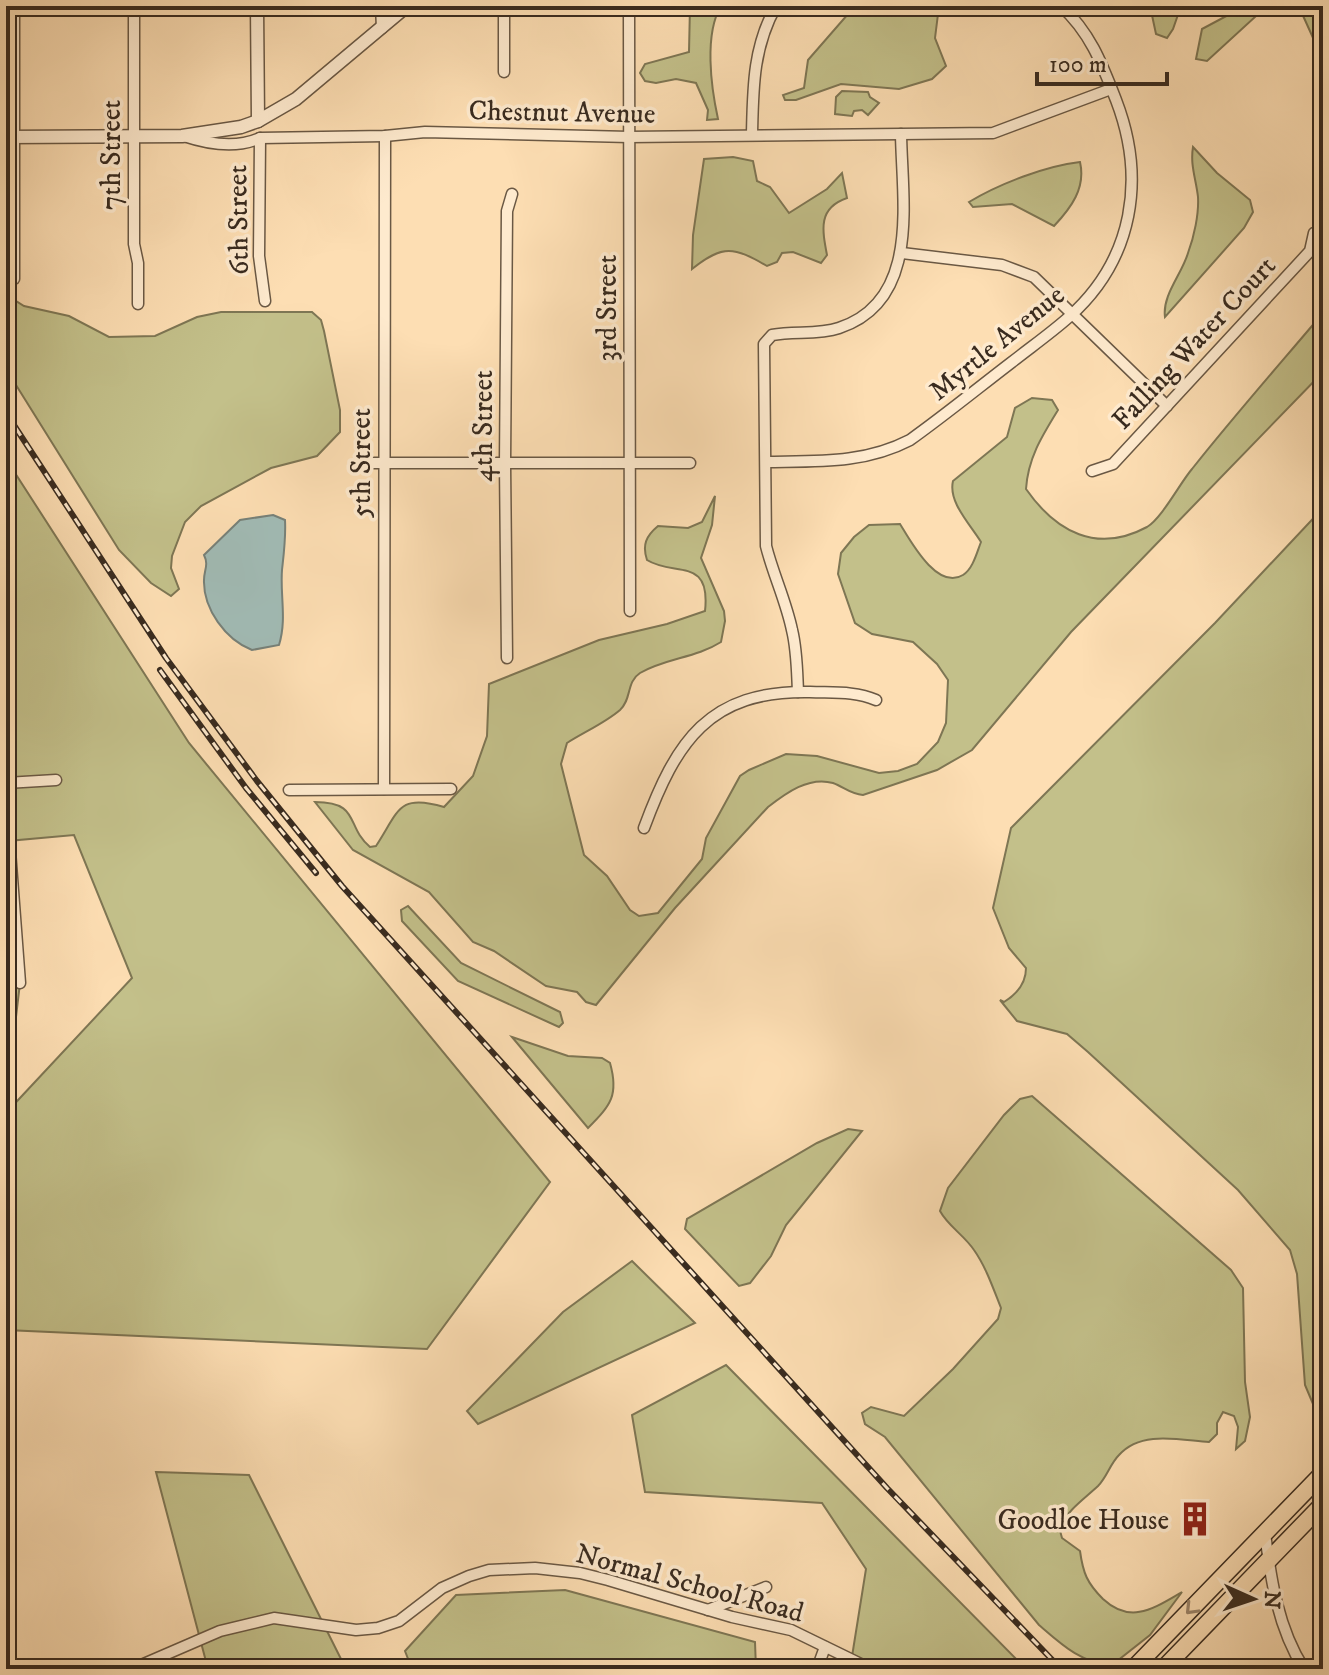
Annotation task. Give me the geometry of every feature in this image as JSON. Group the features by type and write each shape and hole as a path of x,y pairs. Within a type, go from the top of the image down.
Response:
{"main road":[{"path":"1133,1669 1323,1473"},
{"path":"1163,1669 1323,1504"}],"street":[{"path":"14,6 11,137 14,279"},
{"name":"7th Street","path":"134,6 134,244 138,263 138,304"},
{"path":"257,6 258,121"},
{"path":"381,6 382,28"},
{"path":"182,136 222,132 258,121 296,99 407,6"},
{"path":"504,6 504,72"},
{"name":"3rd Street","path":"629,6 630,611"},
{"path":"752,134 753,69 776,6"},
{"name":"Myrtle Avenue","path":"766,462 846,461 889,451 935,423 1071,315 1107,272 1126,227 1131,204 1131,147 1100,59 1085,32 1061,6"},
{"name":"Chestnut Avenue","path":"11,137 182,136 207,144 249,143 260,138 385,136 425,132 629,137 993,133 1111,89"},
{"path":"768,338 785,333 824,332 856,321 883,296 893,281 902,253 901,134"},
{"name":"5th Street","path":"384,789 385,136"},
{"name":"6th Street","path":"260,138 259,256 265,301"},
{"name":"4th Street","path":"507,658 507,211 512,194"},
{"name":"Falling Water Court","path":"1092,471 1113,464 1310,251 1314,233"},
{"path":"902,253 991,263 1034,277 1167,406"},
{"path":"760,328 768,338"},
{"path":"768,338 764,353 766,546 796,646 798,692"},
{"path":"362,463 690,463"},
{"path":"644,828 678,753 705,722 726,708 749,699 798,692 861,693 876,700"},
{"path":"6,783 56,780"},
{"path":"289,790 451,789"},
{"path":"6,834 20,983"},
{"path":"1265,1533 1282,1625 1304,1669"},
{"name":"Normal School Road","path":"132,1669 220,1631 274,1618 356,1630 378,1628 399,1621 442,1588 489,1570 535,1568 580,1573 791,1630 871,1669"},
{"path":"708,1610 766,1587"},
{"path":"817,1669 825,1647"}],"shaded area":[{"path":"690,6 721,6 712,31 711,46 711,77 718,119 707,120 708,110 696,83 676,79 656,83 645,81 640,73 645,64 689,52"},
{"path":"855,6 939,6 935,38 946,66 932,79 899,89 841,84 796,100 785,100 783,95 804,88 808,60"},
{"path":"1150,6 1181,6 1167,38 1156,34"},
{"path":"1245,6 1272,6 1256,16 1207,61 1196,59 1202,29"},
{"path":"1283,6 1323,6 1323,60 1300,9"},
{"path":"842,91 868,92 879,103 868,115 862,110 854,111 852,116 835,114 836,97"},
{"path":"1193,147 1217,173 1250,200 1253,212 1244,228 1165,317 1166,301 1185,261 1197,218"},
{"path":"733,157 753,161 757,181 770,187 789,213 827,189 842,173 847,198 831,207 824,220 827,255 821,263 793,252 782,253 777,262 767,266 746,255 729,251 712,255 692,269 693,235 704,159"},
{"path":"1080,162 1081,180 1076,197 1054,226 1012,204 973,207 969,202 1023,177"},
{"path":"6,274 13,299 24,306 69,316 109,337 155,336 197,317 221,312 312,312 321,320 324,331 340,410 340,432 317,456 271,468 201,506 185,522 172,556 171,568 179,589 171,596 151,583 119,550 6,369"},
{"path":"1323,313 1323,372 1071,632 972,750 937,770 863,795 824,781 798,787 782,796 768,807 675,908 596,1005 586,1002 577,992 546,986 494,951 473,942 429,892 353,850 315,802 330,803 346,811 362,839 370,847 376,846 401,808 417,802 444,807 473,776 487,736 489,684 599,640 667,624 705,611 702,582 696,575 647,560 645,545 658,526 688,528 702,522 715,496 712,525 701,558 724,611 721,642 640,673 633,681 624,706 567,743 561,764 584,855 607,876 630,910 639,916 658,913 702,859 706,838 740,776 749,770 786,754 817,756 879,773 898,771 917,764 938,742 946,723 948,680 937,664 913,642 872,634 855,623 838,574 841,553 854,537 869,525 900,524 934,570 953,578 963,575 972,565 981,542 957,505 953,481 1007,437 1015,408 1032,398 1052,400 1058,410 1037,448 1027,478 1026,489 1038,504 1064,527 1095,538 1129,535 1147,527"},
{"path":"6,459 189,743 550,1182 427,1349 6,1330 6,1113 132,978 74,835 8,841 20,983 14,1034 6,1034"},
{"path":"1323,508 1323,835 1318,849 1323,910 1321,1446 1316,1411 1305,1385 1297,1274 1290,1250 1238,1190 1067,1034 1017,1021 1000,1000 1004,1002 1017,992 1026,968 1009,948 993,908 1011,828 1215,623"},
{"path":"408,906 461,963 560,1012 563,1023 559,1027 458,981 402,921 401,910"},
{"path":"512,1037 568,1056 602,1058 610,1063 614,1083 611,1099 588,1128"},
{"path":"1032,1096 1231,1270 1243,1288 1245,1382 1250,1417 1245,1441 1236,1449 1238,1427 1234,1416 1223,1412 1217,1423 1217,1434 1209,1442 1161,1438 1138,1442 1119,1455 1101,1482 1059,1527 1062,1538 1080,1551 1089,1583 1113,1607 1123,1611 1142,1611 1182,1592 1150,1635 1112,1665 1082,1657 1039,1625 885,1437 865,1424 862,1413 871,1407 904,1416 953,1369 998,1319 1001,1308 982,1263 940,1211 948,1188 1004,1115 1020,1099"},
{"path":"848,1129 862,1131 786,1225 771,1256 750,1283 739,1286 685,1229 687,1219 817,1143"},
{"path":"632,1261 695,1323 478,1424 467,1411 563,1312"},
{"path":"726,1365 1026,1669 850,1669 866,1569 822,1503 645,1492 632,1415"},
{"path":"156,1472 249,1475 346,1669 208,1669"},
{"path":"565,1590 755,1642 756,1669 412,1669 405,1651 456,1595"}],"water":[{"path":"273,515 285,520 281,635 279,645 252,650 233,639 212,612 205,591 204,555 240,520"}],"railway":[{"path":"6,413 166,658 257,781 342,886 887,1488 1061,1669"},
{"path":"160,670 246,788 316,873"}],"place":[{"name":"Goodloe House","path":"1195,1519"}]}
